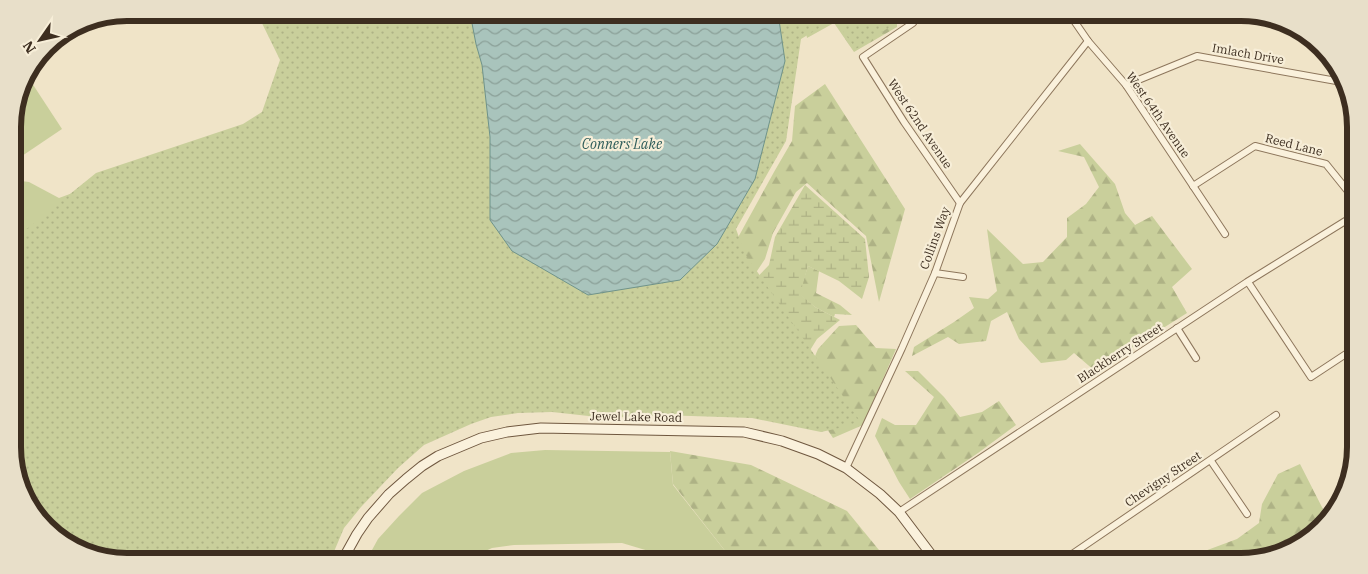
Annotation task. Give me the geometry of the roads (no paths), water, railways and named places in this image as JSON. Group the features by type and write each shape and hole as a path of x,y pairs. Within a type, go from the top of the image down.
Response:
{"main road":[{"name":"Jewel Lake Road","path":"346,553 356,534 368,518 389,494 422,466 438,456 481,438 507,432 541,428 744,432 782,441 818,454 846,468 899,512 930,553"}],"street":[{"name":"West 64th Avenue","path":"1074,21 1088,41 1126,85 1225,234"},
{"name":"West 62nd Avenue","path":"913,23 863,58 904,122 960,203"},
{"name":"Collins Way","path":"846,468 935,273 960,203 1088,41"},
{"name":"Imlach Drive","path":"1126,85 1196,56 1336,81"},
{"name":"Reed Lane","path":"1194,186 1255,146 1326,164 1347,190"},
{"name":"Blackberry Street","path":"899,512 1177,328 1347,220"},
{"path":"935,273 963,277"},
{"path":"1248,282 1311,377 1347,353"},
{"path":"1177,328 1196,358"},
{"name":"Chevigny Street","path":"1074,553 1276,415"},
{"path":"1211,461 1247,514"}],"water":[{"name":"Conners Lake","path":"472,21 779,21 785,61 755,179 717,244 680,280 588,295 512,251 490,220 490,137 482,65"}]}
